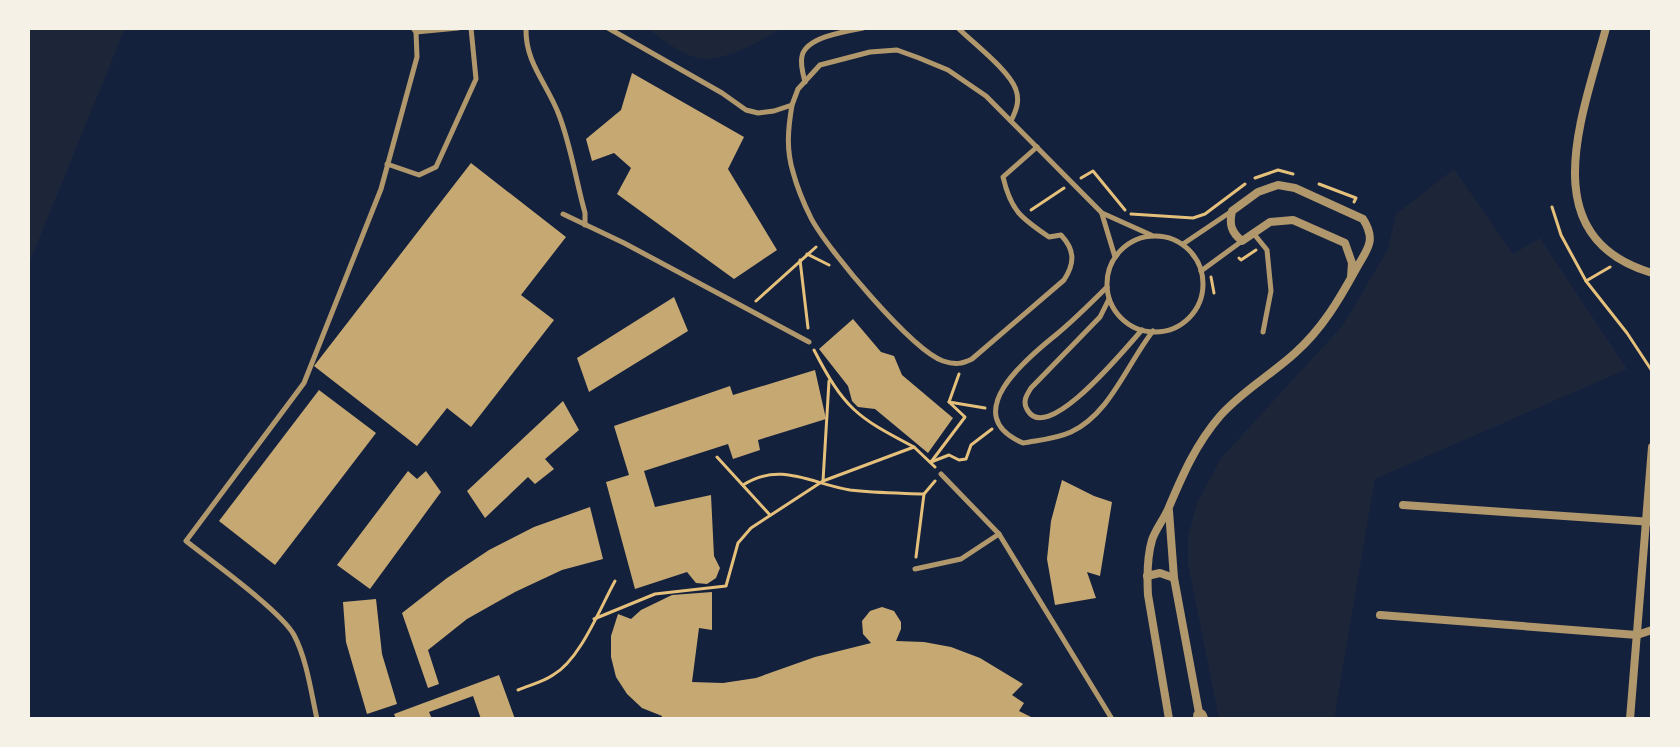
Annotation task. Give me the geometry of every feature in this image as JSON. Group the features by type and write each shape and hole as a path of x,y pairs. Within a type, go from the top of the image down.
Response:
{"street":[{"path":"1606,28 1577,141 1574,187 1591,235 1603,249 1620,261 1652,273"},
{"path":"1169,719 1150,620 1147,576 1153,537 1191,457 1221,415 1308,341 1332,311 1351,277 1370,242 1370,231 1363,219 1295,188 1278,185 1258,192 1232,211 1230,222 1234,235 1242,241 1270,222 1286,219 1341,240 1350,253 1351,277"},
{"path":"1630,719 1649,522 1652,447"},
{"path":"1403,505 1649,522"},
{"path":"1168,509 1174,578 1201,718"},
{"path":"1147,576 1160,573 1174,578"},
{"path":"1380,615 1637,635 1652,630"}],"lane":[{"path":"317,719 304,661 293,633 273,612 186,541 304,383 381,189 417,57 414,30 458,28"},
{"path":"387,164 419,175 436,167 476,79 471,28"},
{"path":"526,28 527,55 561,119 585,213 585,225"},
{"path":"608,28 746,110 766,112 792,105"},
{"path":"805,82 801,60 806,47 863,28"},
{"path":"958,28 1011,79 1017,92 1017,109 1011,121"},
{"path":"1037,147 1003,177 1012,207 1021,217 1049,237 1061,235 1070,244 1073,256 1071,270 1064,280 972,359 962,364 936,357 891,318 825,239 812,219 793,173 787,131 798,89 820,65 870,52 897,50 948,70 986,96 1011,121 1037,147 1073,183 1102,213 1151,235 1168,237 1183,244 1195,256 1201,271 1201,299 1190,316 1174,328 1153,331 1142,330 1122,318 1109,298 1107,287 1107,277 1115,257 1125,246 1151,235"},
{"path":"1183,244 1232,211"},
{"path":"1102,213 1115,257"},
{"path":"563,214 809,342"},
{"path":"1253,233 1267,250 1271,291 1263,332"},
{"path":"1201,271 1242,241"},
{"path":"1107,287 1020,367 1005,386 995,410 997,425 1023,443 1073,431 1093,417 1111,398 1135,355 1153,331"},
{"path":"1109,298 1100,317 1031,388 1025,399 1026,409 1032,415 1045,419 1057,414 1088,388 1142,330"},
{"path":"941,474 999,534 1112,719"},
{"path":"915,569 961,559 999,534"}],"path":[{"path":"1021,217 1093,171 1128,214 1193,218 1205,214 1263,174 1278,170 1303,177"},
{"path":"1316,182 1356,198 1349,213"},
{"path":"1552,207 1561,235 1586,281 1652,371"},
{"path":"748,309 825,239"},
{"path":"1231,262 1241,260 1263,245"},
{"path":"1231,249 1241,260"},
{"path":"800,260 809,342 829,380 862,419 914,447 941,474 924,494 915,569"},
{"path":"1586,281 1620,261"},
{"path":"1214,293 1210,280 1215,273"},
{"path":"949,402 962,364"},
{"path":"823,481 829,380"},
{"path":"949,402 995,410"},
{"path":"931,462 965,417 949,402"},
{"path":"931,462 949,455 959,460 966,459 971,445 997,425"},
{"path":"594,619 655,594 726,586 738,543 751,528 823,481 914,447"},
{"path":"717,457 770,515"},
{"path":"743,485 764,474 823,481 844,489 924,494"},
{"path":"518,690 553,676 566,666 584,640 615,581"}],"shaded area":[{"path":"28,28 125,28 28,266"},
{"path":"647,28 782,28 737,52 707,59 683,53"},
{"path":"1454,169 1513,254 1540,238 1627,369 1375,479 1334,719 1219,719 1188,564 1188,537 1197,503 1221,458 1343,325 1388,249 1396,214"}],"building":[{"path":"632,73 744,137 728,169 777,250 734,279 617,194 631,168 614,153 592,161 586,139 621,110"},
{"path":"471,163 566,237 521,295 554,320 471,427 447,408 417,446 314,366"},
{"path":"674,297 688,331 589,392 577,358"},
{"path":"853,319 881,352 894,356 902,375 953,418 928,453 875,409 858,407 852,401 848,386 819,349"},
{"path":"815,370 826,419 758,440 760,450 733,459 728,444 644,471 655,507 711,495 714,556 720,568 716,578 707,584 696,583 687,572 635,589 606,482 629,475 614,426 730,386 733,395"},
{"path":"319,390 376,433 275,565 219,521"},
{"path":"563,401 579,430 545,459 554,469 535,484 528,477 485,518 467,491"},
{"path":"408,471 417,479 426,471 441,492 370,589 337,565"},
{"path":"1062,480 1112,502 1100,576 1087,572 1096,598 1055,605 1047,559 1051,521"},
{"path":"590,507 603,559 562,570 467,619 428,650 439,684 428,688 402,613 489,550 534,527"},
{"path":"712,592 712,630 699,628 692,682 723,683 756,678 815,657 871,643 863,634 862,621 870,611 882,607 894,611 901,622 896,641 951,647 980,658 1023,684 1012,695 1024,703 1019,711 1035,719 661,719 662,716 642,708 627,694 616,677 611,657 611,636 618,614 631,619 641,610 672,595"},
{"path":"376,599 382,654 397,704 367,714 346,642 343,602"},
{"path":"499,675 515,719 481,719 473,696 429,712 432,719 396,719 394,714"}]}
